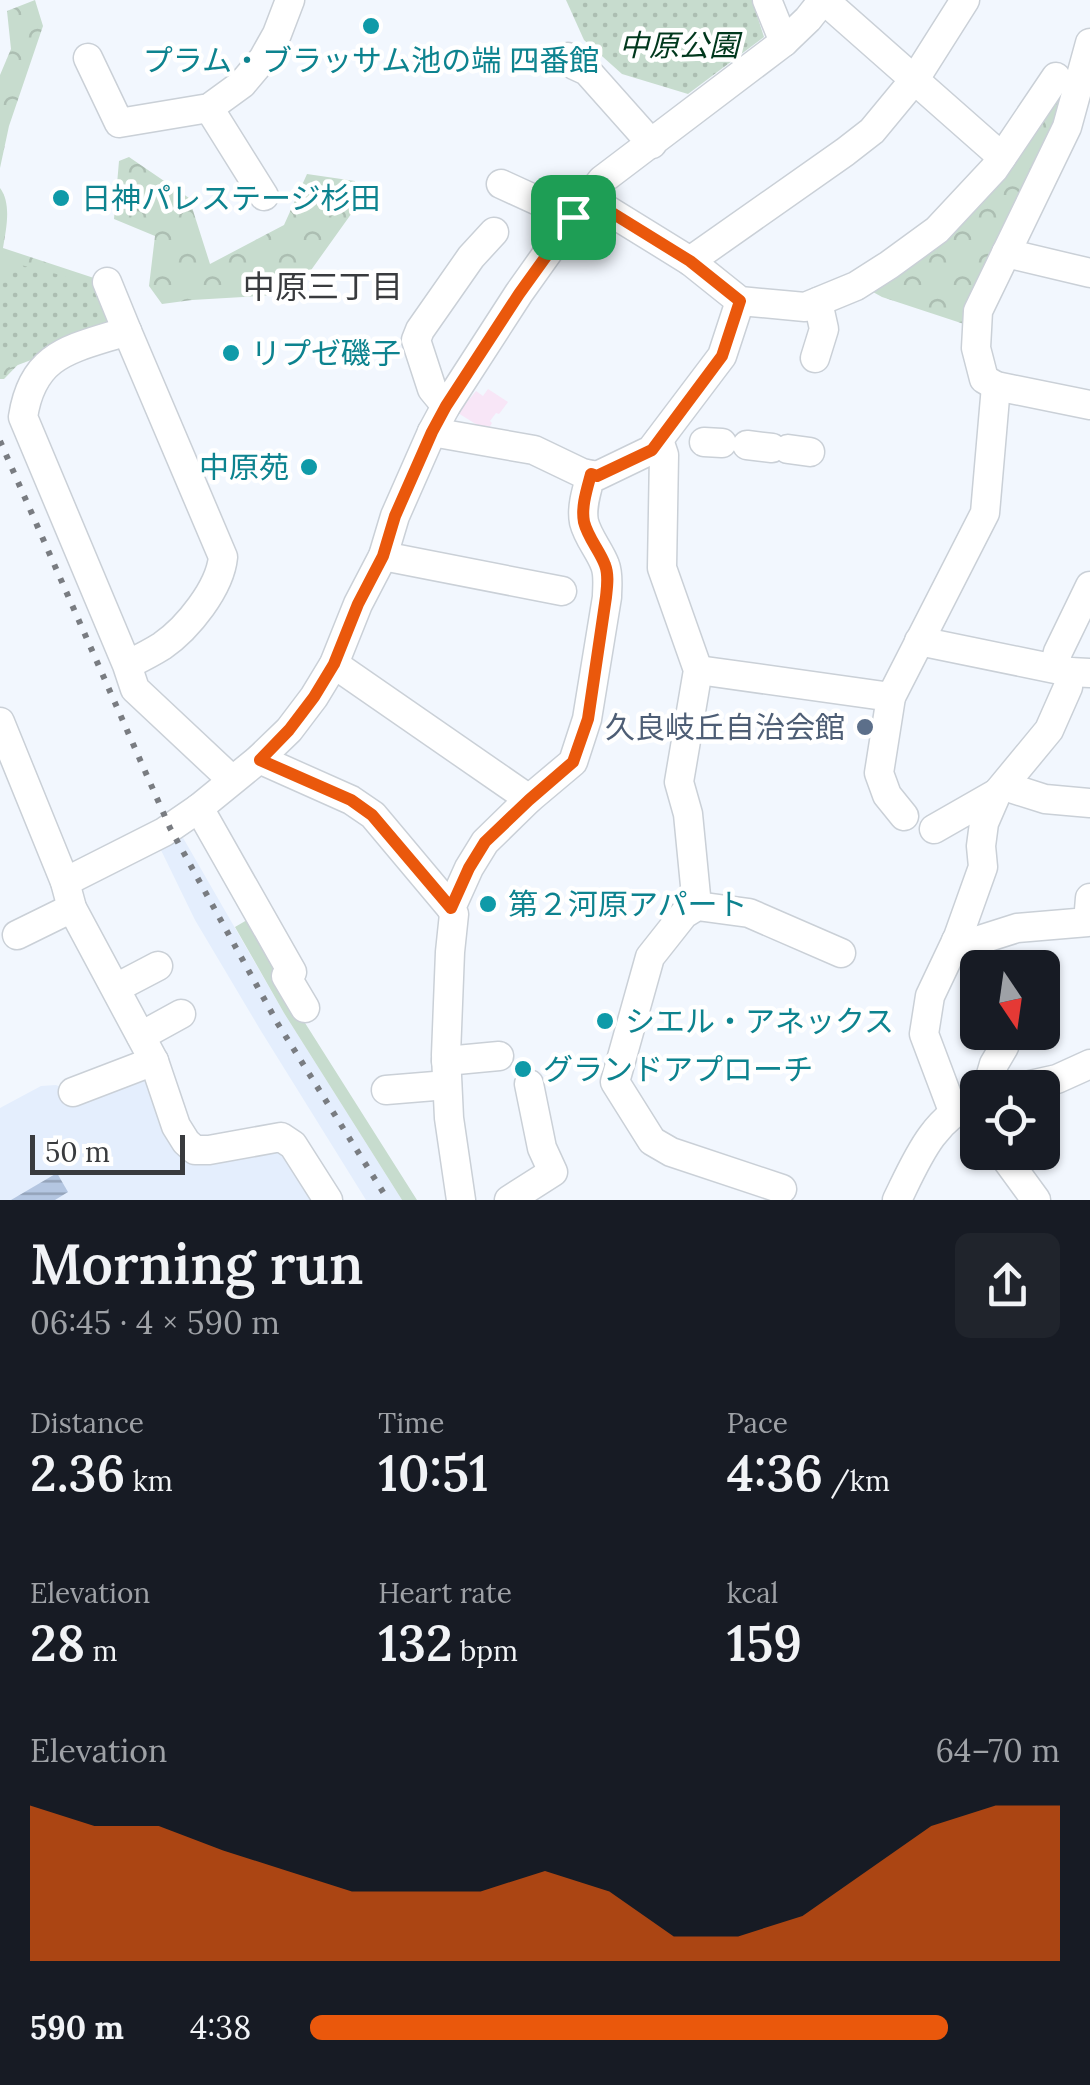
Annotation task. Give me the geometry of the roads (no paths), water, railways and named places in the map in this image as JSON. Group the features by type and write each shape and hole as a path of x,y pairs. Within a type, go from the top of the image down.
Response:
{"street":[{"path":"87,73 120,123 209,108 242,84 263,59 290,0"},
{"path":"766,0 784,42"},
{"path":"17,934 199,808 260,760 289,730 334,664 446,406 580,207 602,180 784,42 824,0 1002,157"},
{"path":"690,261 872,131 916,79 966,0"},
{"path":"1090,44 1067,127 978,311 976,348 984,380 996,386 1090,404"},
{"path":"568,57 588,72 652,144"},
{"path":"501,184 580,207 690,261 740,301 806,307 856,286 937,230 994,169 1056,77"},
{"path":"209,108 264,196"},
{"path":"1062,137 1090,145"},
{"path":"446,406 432,389 416,340 471,257 494,232"},
{"path":"1006,253 1090,273"},
{"path":"106,282 223,557 216,584 182,628 164,645 127,665"},
{"path":"697,906 688,814 678,782 698,670 662,568 661,447 722,356 740,301"},
{"path":"815,358 824,329 818,302"},
{"path":"126,331 64,352 48,363 28,388 23,417 135,690 232,780"},
{"path":"904,816 886,795 880,773 891,697 985,513 996,386"},
{"path":"432,432 534,450 597,476 661,447"},
{"path":"451,908 485,842 573,762 588,719 607,579 605,564 584,522 591,474"},
{"path":"383,556 562,591"},
{"path":"960,1086 924,1034 930,996 956,940 982,866 984,823 1000,789 1050,730 1068,687 1071,671 1058,652 1090,586"},
{"path":"919,641 1071,671"},
{"path":"334,664 529,800"},
{"path":"698,670 891,697"},
{"path":"1,725 69,895 154,1062 176,1126 186,1142 195,1150 209,1150 281,1137 293,1146 328,1200"},
{"path":"260,760 351,800 372,815 454,914 446,1073 461,1200"},
{"path":"934,829 1000,789 1046,800 1090,803"},
{"path":"199,808 292,972 286,976 305,1008"},
{"path":"956,940 973,942 1016,928 1088,922 1090,898"},
{"path":"782,1188 671,1152 652,1140 615,1082 650,957 684,914 697,906 749,914 842,953"},
{"path":"116,988 158,966"},
{"path":"141,1036 182,1014"},
{"path":"386,1090 499,1056"},
{"path":"73,1092 154,1062"},
{"path":"1060,1077 1090,1064"},
{"path":"509,1200 553,1172 542,1148 529,1084"},
{"path":"897,1200 922,1149 960,1115"},
{"path":"1014,1170 1036,1200"}],"water":[{"path":"57,1173 68,1192 55,1200 11,1200"}],"railway":[{"path":"0,441 170,828 278,1024 388,1200"}],"place":[{"name":"プラム・ブラッサム池の端 四番館","path":"371,26"},
{"name":"日神パレステージ杉田","path":"61,198"},
{"name":"リプゼ磯子","path":"231,353"},
{"name":"中原苑","path":"309,467"},
{"name":"久良岐丘自治会館","path":"865,727"},
{"name":"第２河原アパート","path":"488,904"},
{"name":"シエル・アネックス","path":"605,1021"},
{"name":"グランドアプローチ","path":"523,1069"}],"district":[{"name":"中原三丁目","path":"323,286"}],"park label":[{"name":"中原公園","path":"679,45"}]}
